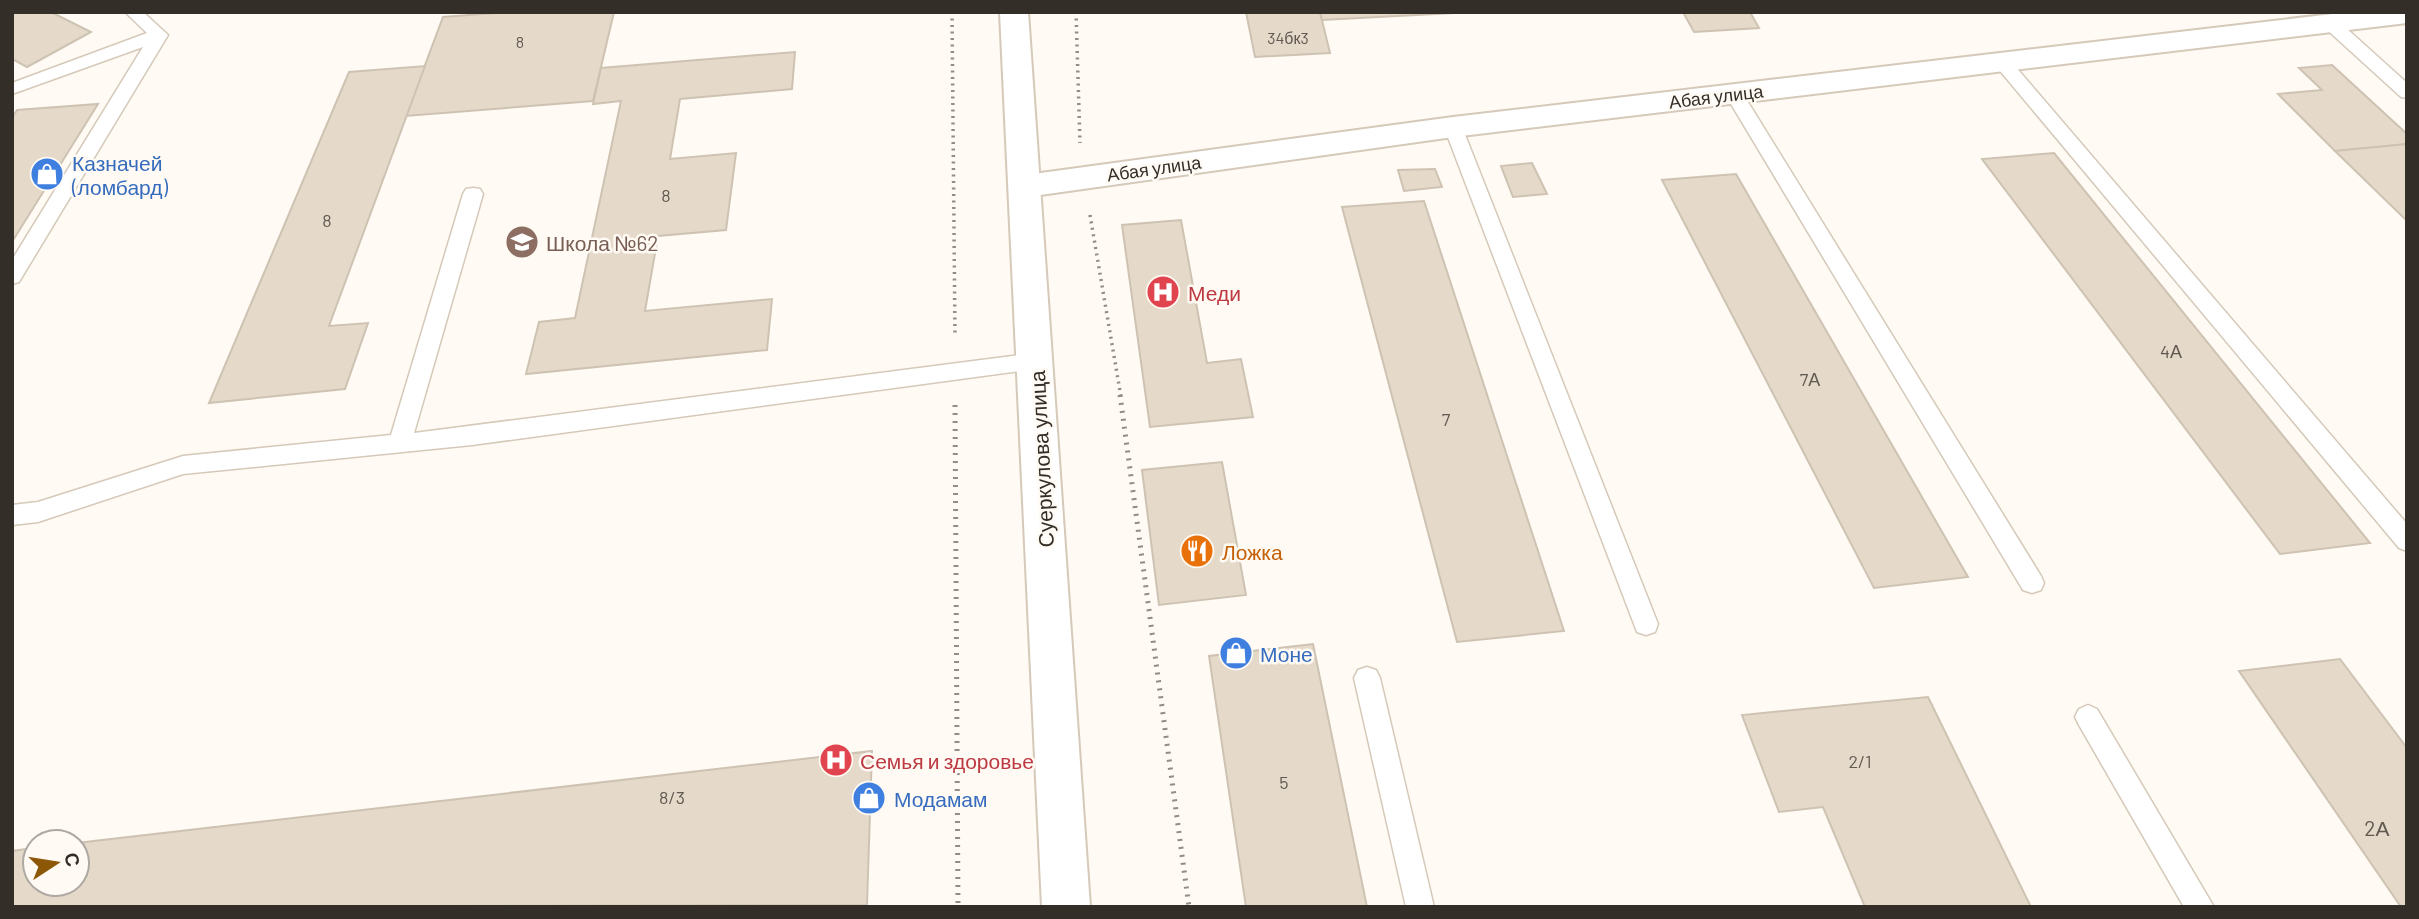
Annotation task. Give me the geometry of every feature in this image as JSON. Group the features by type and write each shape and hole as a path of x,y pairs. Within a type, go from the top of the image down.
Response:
{"street":[{"name":"Суеркулова улица","path":"1013,12 1026,186 1066,907"},
{"name":"Абая улица","path":"1026,186 1453,127 2407,14"}],"lane":[{"path":"133,12 159,35"},
{"path":"2330,23 2407,93"},
{"path":"12,89 159,35"},
{"path":"12,277 159,35"},
{"path":"2002,62 2407,541"},
{"path":"1734,94 2032,583"},
{"path":"1453,127 1646,624"},
{"path":"401,443 473,194"},
{"path":"12,515 61,506 183,465 401,443 1035,361"},
{"path":"1367,678 1420,907"},
{"path":"2088,717 2200,907"}],"path":[{"path":"952,12 958,907"},
{"path":"1083,178 1119,385 1189,907"}],"building":[{"path":"12,12 51,12 91,32 27,67 12,59"},
{"path":"508,12 614,12 593,101 406,116 443,17"},
{"path":"1246,12 1320,12 1330,53 1255,57"},
{"path":"1320,12 1474,12 1322,20"},
{"path":"1683,12 1750,12 1759,28 1694,32"},
{"path":"795,52 792,89 680,99 670,159 736,153 726,230 658,236 645,311 772,299 767,350 526,374 539,322 575,318 621,101 593,104 601,68"},
{"path":"2332,65 2407,134 2407,144 2335,151 2278,94 2322,90 2299,68"},
{"path":"425,66 329,326 368,323 345,389 209,403 349,72"},
{"path":"98,104 12,242 12,118 17,110"},
{"path":"2407,144 2407,221 2335,151"},
{"path":"2054,153 2370,543 2280,554 1982,159"},
{"path":"1532,163 1547,194 1513,197 1501,166"},
{"path":"1435,169 1442,187 1404,191 1398,170"},
{"path":"1736,174 1968,577 1874,588 1662,180"},
{"path":"1424,201 1564,631 1457,642 1342,207"},
{"name":"Меди","path":"1181,220 1207,363 1241,359 1253,417 1150,427 1122,225"},
{"path":"1222,462 1246,595 1159,605 1142,470"},
{"path":"1313,644 1367,907 1246,907 1209,656"},
{"path":"2340,659 2407,748 2407,907 2401,907 2239,671"},
{"path":"1928,697 2031,907 1865,907 1823,807 1779,812 1742,715"},
{"path":"872,751 867,905 12,907 12,851 21,850 21,898 91,898 91,841"}],"place":[{"name":"Казначей (ломбард)","path":"47,174"},
{"name":"Школа №62","path":"522,242"},
{"name":"Меди","path":"1163,292"},
{"name":"Ложка","path":"1197,551"},
{"name":"Моне","path":"1236,653"},
{"name":"Семья и здоровье","path":"836,760"},
{"name":"Модамам","path":"869,798"}]}
